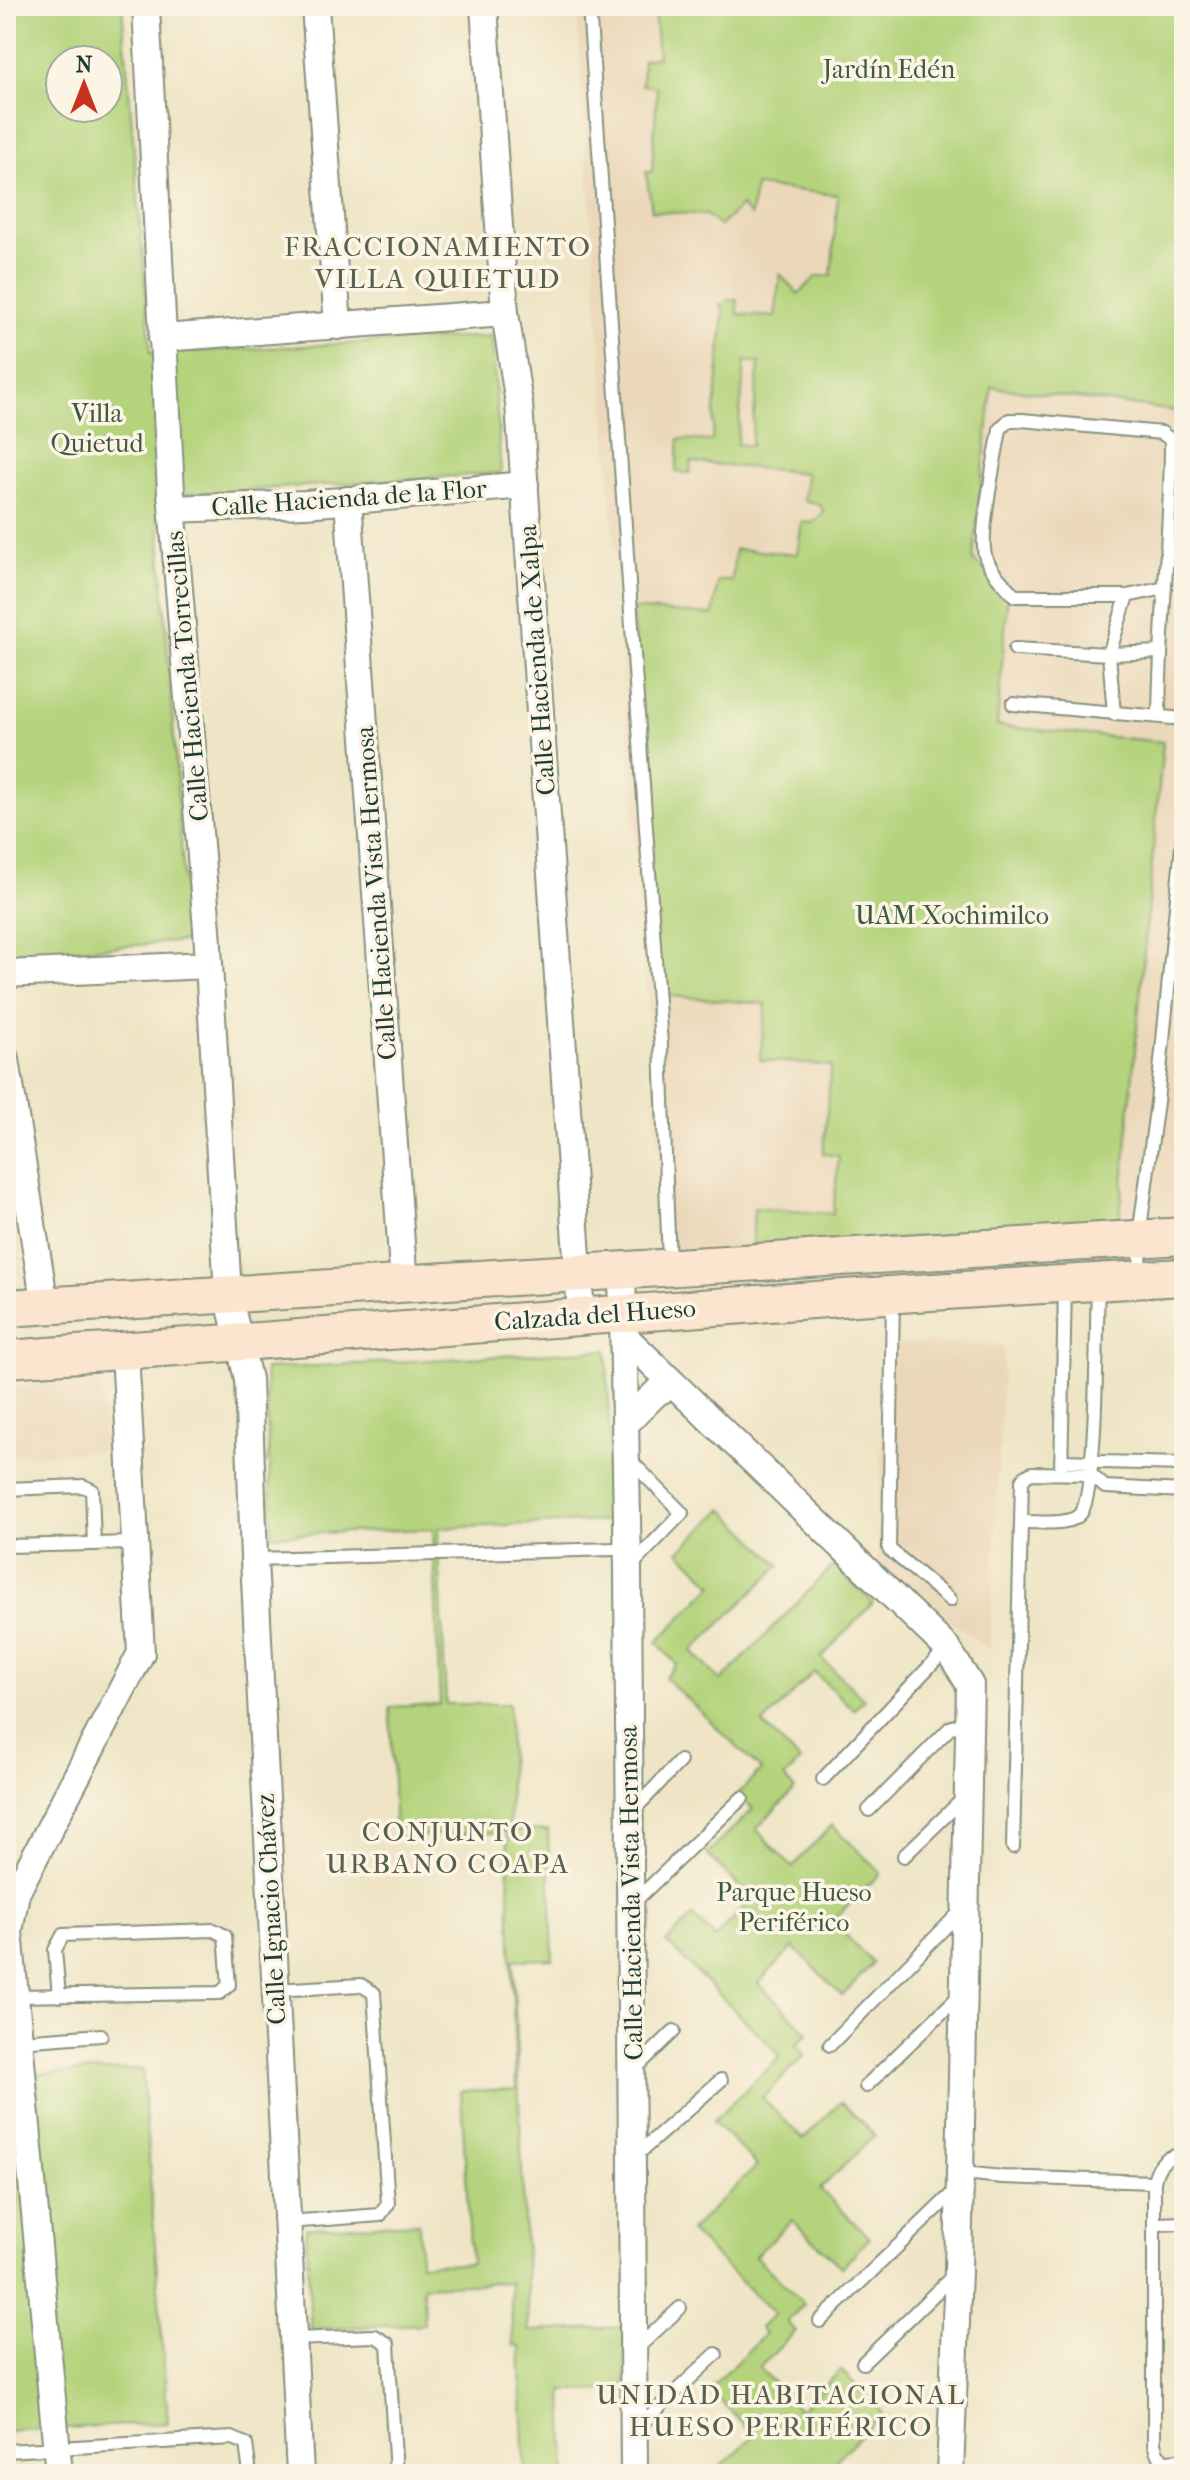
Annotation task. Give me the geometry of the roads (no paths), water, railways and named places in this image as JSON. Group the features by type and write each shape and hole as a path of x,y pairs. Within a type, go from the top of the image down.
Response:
{"main road":[{"name":"Calzada del Hueso","path":"6,1308 1184,1236"},
{"name":"Calzada del Hueso","path":"6,1359 239,1344 581,1315 624,1324 893,1294 1184,1277"}],"street":[{"name":"Calle Hacienda Torrecillas","path":"146,6 173,509 209,965 228,1295 239,1344"},
{"path":"315,6 338,326"},
{"name":"Calle Hacienda de Xalpa","path":"484,6 505,313 519,404 581,1315"},
{"path":"162,338 505,313"},
{"name":"Calle Hacienda de la Flor","path":"173,509 348,500 525,485"},
{"name":"Calle Hacienda Vista Hermosa","path":"348,500 404,1285"},
{"path":"6,974 209,965"},
{"path":"6,1060 45,1305"},
{"name":"Calle Hacienda Vista Hermosa","path":"622,1271 626,1423 622,1559 630,1814 634,2474"},
{"path":"624,1324 673,1384 947,1648 970,1685 958,2271 945,2469"},
{"name":"Calle Ignacio Chávez","path":"239,1344 248,1379 254,1559 300,2474"},
{"path":"58,2462 12,2042 9,1931 16,1893 141,1653 125,1351"},
{"path":"626,1423 656,1393 673,1384"}],"lane":[{"path":"589,6 661,1045 668,1268"},
{"path":"1159,716 1160,652 1165,588 1171,440 1162,433 1009,420 1000,429 986,521 985,555 1015,596 1127,596 1165,588"},
{"path":"1114,714 1109,654 1127,596"},
{"path":"1015,649 1109,654 1160,652"},
{"path":"1013,704 1184,719"},
{"path":"1140,1280 1140,1238 1157,1102 1184,825"},
{"path":"1061,1467 1081,1283"},
{"path":"1022,1522 1072,1520 1082,1512 1091,1468 1081,1283"},
{"path":"893,1294 889,1549 950,1600"},
{"path":"254,1559 622,1559 682,1513 626,1457"},
{"path":"1013,1847 1022,1481 1026,1476 1061,1467 1184,1464"},
{"path":"1091,1468 1105,1487 1184,1491"},
{"path":"6,1489 83,1486 92,1490 94,1544"},
{"path":"6,1546 134,1543"},
{"path":"823,1779 947,1648"},
{"path":"869,1810 950,1728 971,1719"},
{"path":"630,1814 680,1761"},
{"path":"904,1856 953,1812 969,1792"},
{"path":"631,1905 742,1798"},
{"path":"830,2045 967,1904"},
{"path":"11,1988 59,1996 220,1993 229,1985 225,1936 214,1930 63,1935 55,1950 59,1996"},
{"path":"275,1990 361,1985 374,1993 388,2204 380,2215 288,2222"},
{"path":"866,2086 964,1991"},
{"path":"632,2071 674,2031"},
{"path":"12,2042 101,2035"},
{"path":"633,2158 721,2080"},
{"path":"1184,2155 1173,2155 1163,2161 1156,2169 1154,2182 1154,2444 1164,2461 1184,2460"},
{"path":"820,2321 960,2181 973,2174 1154,2182"},
{"path":"1156,2224 1184,2223"},
{"path":"863,2363 958,2271"},
{"path":"635,2350 680,2308"},
{"path":"293,2339 375,2336 388,2344 396,2474"},
{"path":"634,2430 716,2354"},
{"path":"6,2451 58,2462 232,2438 246,2444 250,2474"}],"district":[{"name":"FRACCIONAMIENTO VILLA QUIETUD","path":"438,262"},
{"name":"CONJUNTO URBANO COAPA","path":"448,1847"},
{"name":"UNIDAD HABITACIONAL HUESO PERIFÉRICO","path":"781,2410"}],"park label":[{"name":"Jardín Edén","path":"889,69"},
{"name":"Villa Quietud","path":"97,428"},
{"name":"UAM Xochimilco","path":"952,915"},
{"name":"Parque Hueso Periférico","path":"794,1907"}]}
